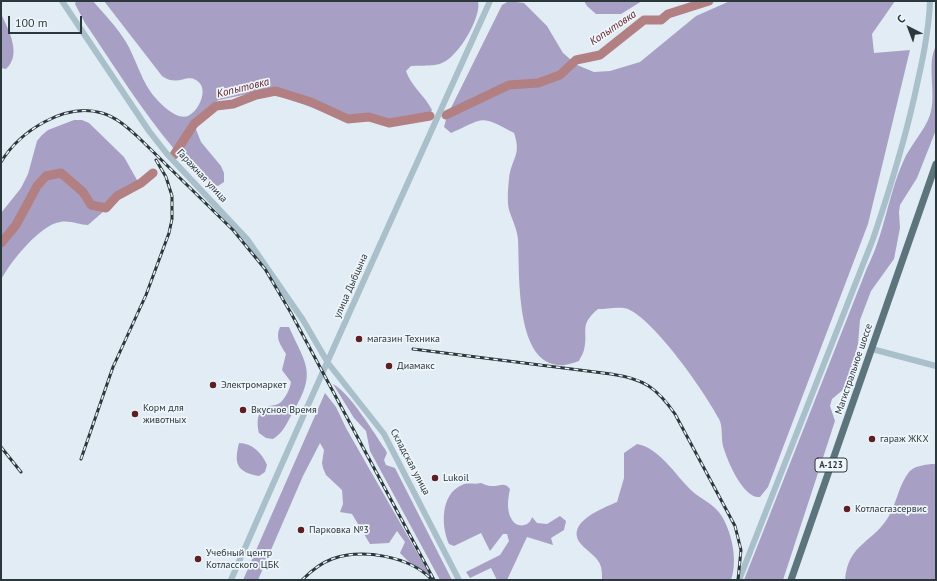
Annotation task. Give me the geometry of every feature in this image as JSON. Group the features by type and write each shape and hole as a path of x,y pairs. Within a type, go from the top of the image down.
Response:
{"main road":[{"name":"Магистральное шоссе","path":"791,580 936,164"}],"street":[{"name":"Гаражная улица","path":"62,1 157,142 237,227 259,255 303,320 328,363"},
{"name":"улица Дыбцына","path":"230,580 490,1"},
{"path":"739,580 873,239 892,182 906,138 927,39 930,1"},
{"path":"872,349 936,366"},
{"name":"Складская улица","path":"328,363 384,434 460,580"}],"shaded area":[{"path":"76,1 93,1 115,26 126,42 143,79 153,95 167,109 178,116 183,117 192,113 199,105 203,94 200,84 196,80 188,78 177,81 162,76 104,1 478,1 478,8 473,26 468,36 455,53 442,63 435,65 411,66 406,71 411,81 432,110 429,117 422,120 365,121 333,116 293,100 257,92 219,100 213,103 196,119 195,127 201,142 221,166 224,173 224,182 218,186 202,177 184,160 147,114 85,23 75,4"},
{"path":"509,1 524,3 547,26 563,53 577,65 594,72 610,71 640,62 696,16 730,1 895,1 872,34 874,53 910,50 868,224 768,487 760,497 754,496 748,492 737,478 723,446 720,422 691,375 665,342 639,316 625,308 598,309 586,324 584,350 579,361 558,365 542,358 531,344 524,324 521,301 518,239 508,203 510,172 517,147 514,133 494,123 482,120 451,133 444,127 447,116 502,5"},
{"path":"584,1 642,1 621,14 596,14"},
{"path":"1,14 10,35 14,50 11,63 6,69 1,68"},
{"path":"936,46 936,130 917,178 900,205 900,228 894,259 871,291 860,320 858,344 850,375 844,389 832,399 830,406 835,421 783,580 744,580 878,242 893,188 903,162 930,115 932,107 932,61"},
{"path":"74,120 82,120 89,123 124,157 137,180 138,187 119,198 88,225 60,222 44,230 26,245 5,272 1,280 1,213 21,188 28,174 37,141 48,130"},
{"path":"280,327 289,327 304,360 307,378 305,387 289,420 282,431 273,439 266,438 259,433 258,423 260,412 266,407 276,405 281,402 289,390 291,382 282,370 286,354 278,338"},
{"path":"333,384 340,389 354,404 385,449 387,453 384,460 386,465 395,468 452,580 440,580 370,451 366,431 354,418"},
{"path":"325,393 336,407 346,428 431,577 409,562 400,553 405,542 397,531 389,543 370,544 352,514 340,512 343,504 342,490 326,475 322,463 324,450 320,443 303,476 258,580 243,580"},
{"path":"239,443 244,443 252,447 262,456 267,465 265,472 259,476 245,472 238,466 237,450"},
{"path":"637,444 653,451 667,463 692,491 712,505 721,515 731,538 733,547 734,564 731,580 602,580 602,570 600,564 581,544 577,536 577,529 587,517 617,502 624,478 624,453"},
{"path":"936,464 936,580 845,580 847,567 851,558 857,550 884,524 909,472 916,467"},
{"path":"481,483 490,486 506,485 510,489 508,509 512,520 517,525 529,523 532,517 537,523 547,524 560,516 566,521 564,530 551,538 553,545 527,537 507,580 497,580 491,568 470,578 466,572 500,555 509,541 507,534 503,534 490,551 481,533 454,546 449,544 446,537 444,512 446,503 450,496 455,489 462,485"}],"waterway":[{"name":"Копытовка","path":"446,115 509,85 538,83 560,75 576,60 600,55 644,20 661,20 668,14 709,1"},
{"name":"Копытовка","path":"174,155 194,124 216,106 233,104 256,95 276,91 311,102 348,119 369,117 389,123 430,116"},
{"name":"Копытовка","path":"1,243 16,225 37,186 46,176 61,173 83,192 91,205 106,208 117,196 141,183 153,173"}],"railway":[{"path":"1,162 9,151 32,130 59,115 73,112 88,111 102,113 112,117 138,137 233,230 265,269 291,313 434,580"},
{"path":"81,459 113,367 146,295 169,233 172,219 172,196 166,177 156,160"},
{"path":"413,349 611,374 632,379 648,386 662,397 675,414 735,526 741,550 738,580"},
{"path":"1,447 21,472"},
{"path":"302,580 316,568 332,559 357,554 371,554 399,560 423,572 432,580"}],"place":[{"name":"магазин Техника","path":"359,339"},
{"name":"Диамакс","path":"389,366"},
{"name":"Электромаркет","path":"213,385"},
{"name":"Вкусное Время","path":"243,410"},
{"name":"Корм для животных","path":"135,414"},
{"name":"гараж ЖКХ","path":"872,439"},
{"name":"Lukoil","path":"435,478"},
{"name":"Котласгазсервис","path":"847,509"},
{"name":"Парковка №3","path":"301,530"},
{"name":"Учебный центр Котласского ЦБК","path":"198,559"}]}
